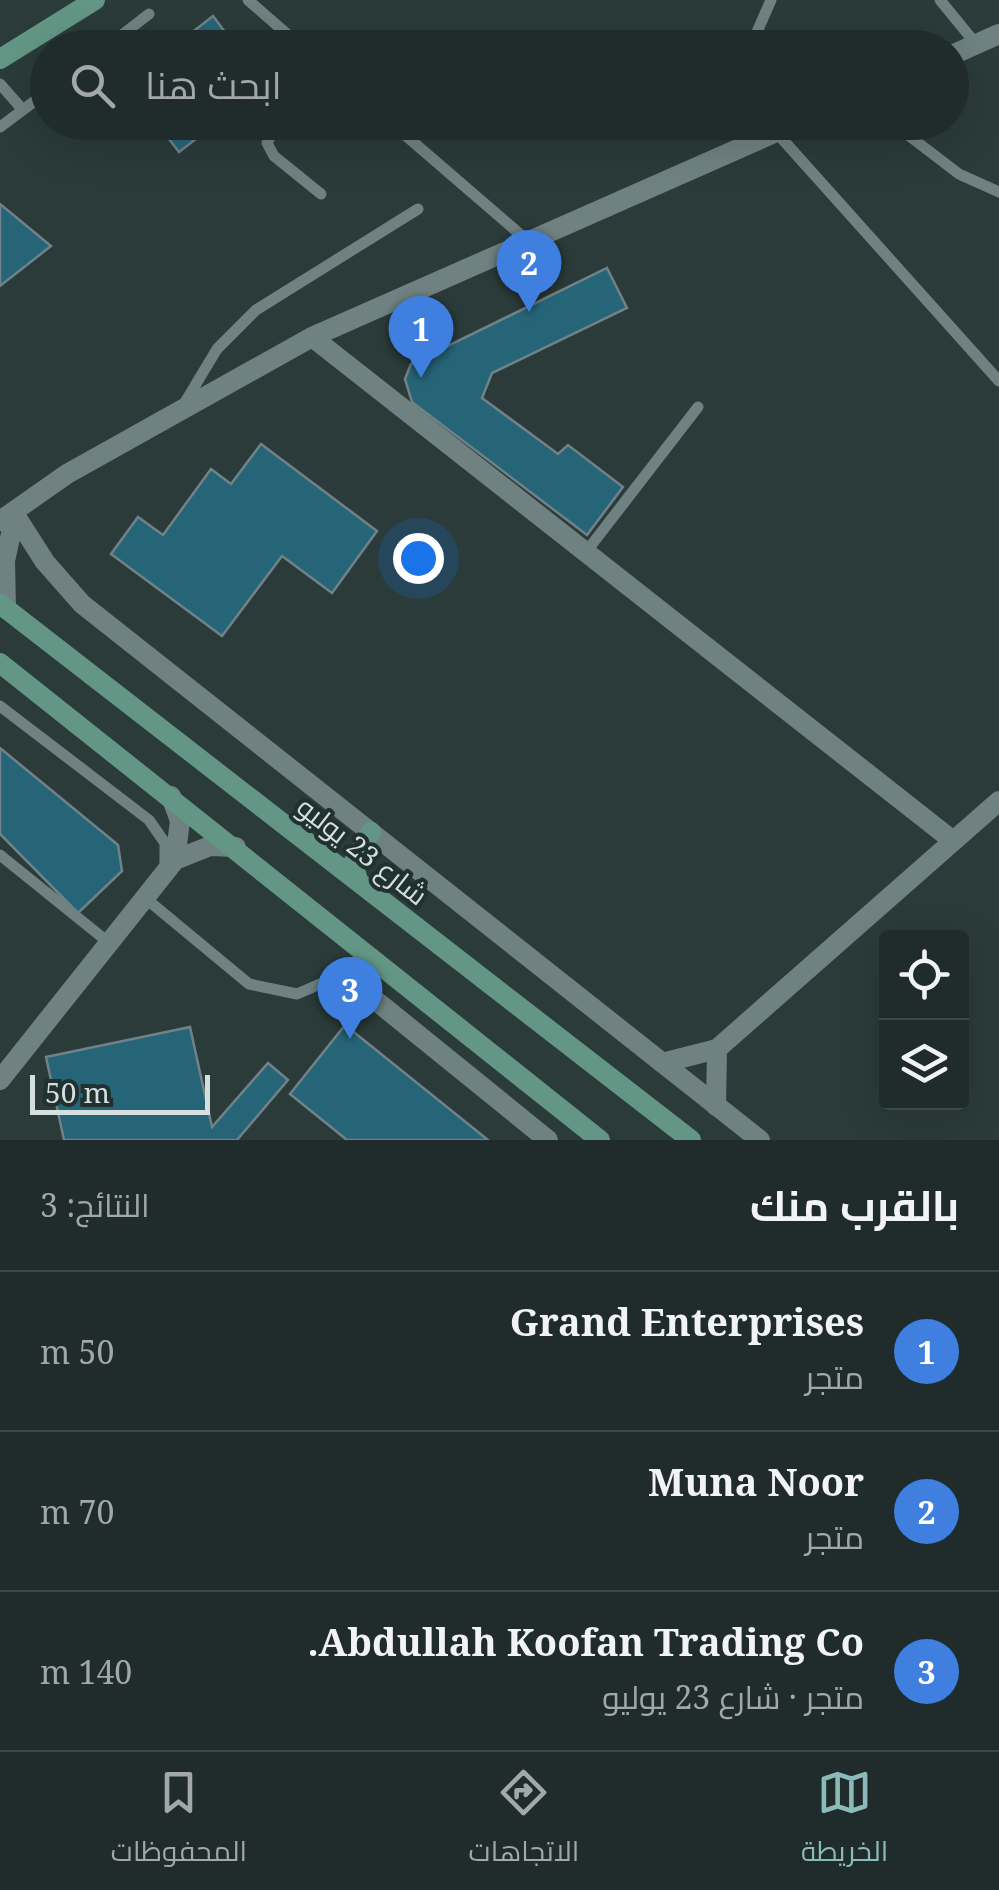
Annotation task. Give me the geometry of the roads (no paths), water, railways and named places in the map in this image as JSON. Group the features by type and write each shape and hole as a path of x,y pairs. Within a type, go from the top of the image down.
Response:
{"main road":[{"path":"46,30 94,0"},
{"path":"0,59 30,40"},
{"name":"شارع 23 يوليو","path":"3,606 690,1140"},
{"path":"0,663 600,1140"},
{"path":"358,880 355,858 371,832"}],"street":[{"path":"969,47 999,34"},
{"path":"7,518 66,474 312,337 529,242 745,140"},
{"path":"312,337 952,840"},
{"path":"3,606 7,518"},
{"path":"7,518 82,604 760,1140"},
{"path":"170,866 180,821 171,796"},
{"path":"662,1063 716,1049 999,801"},
{"path":"0,1080 170,866 210,846 236,847"},
{"path":"371,958 343,974 548,1140"},
{"path":"716,1049 716,1106"}],"lane":[{"path":"248,0 282,30"},
{"path":"758,30 771,0"},
{"path":"940,0 965,30"},
{"path":"128,30 149,14"},
{"path":"969,35 976,44"},
{"path":"0,84 23,110"},
{"path":"0,127 30,105"},
{"path":"269,140 274,156 321,194"},
{"path":"411,140 529,242"},
{"path":"781,140 999,381"},
{"path":"915,140 959,174 999,192"},
{"path":"182,408 236,327 418,209"},
{"path":"586,552 698,407"},
{"path":"0,706 149,820 164,843 170,866"},
{"path":"0,855 108,942"},
{"path":"144,896 250,984 297,994 343,974"}],"place":[{"name":"Muna Noor","path":"529,312"},
{"name":"Grand Enterprises","path":"421,378"},
{"name":"Abdullah Koofan Trading Co.","path":"350,1039"}]}
